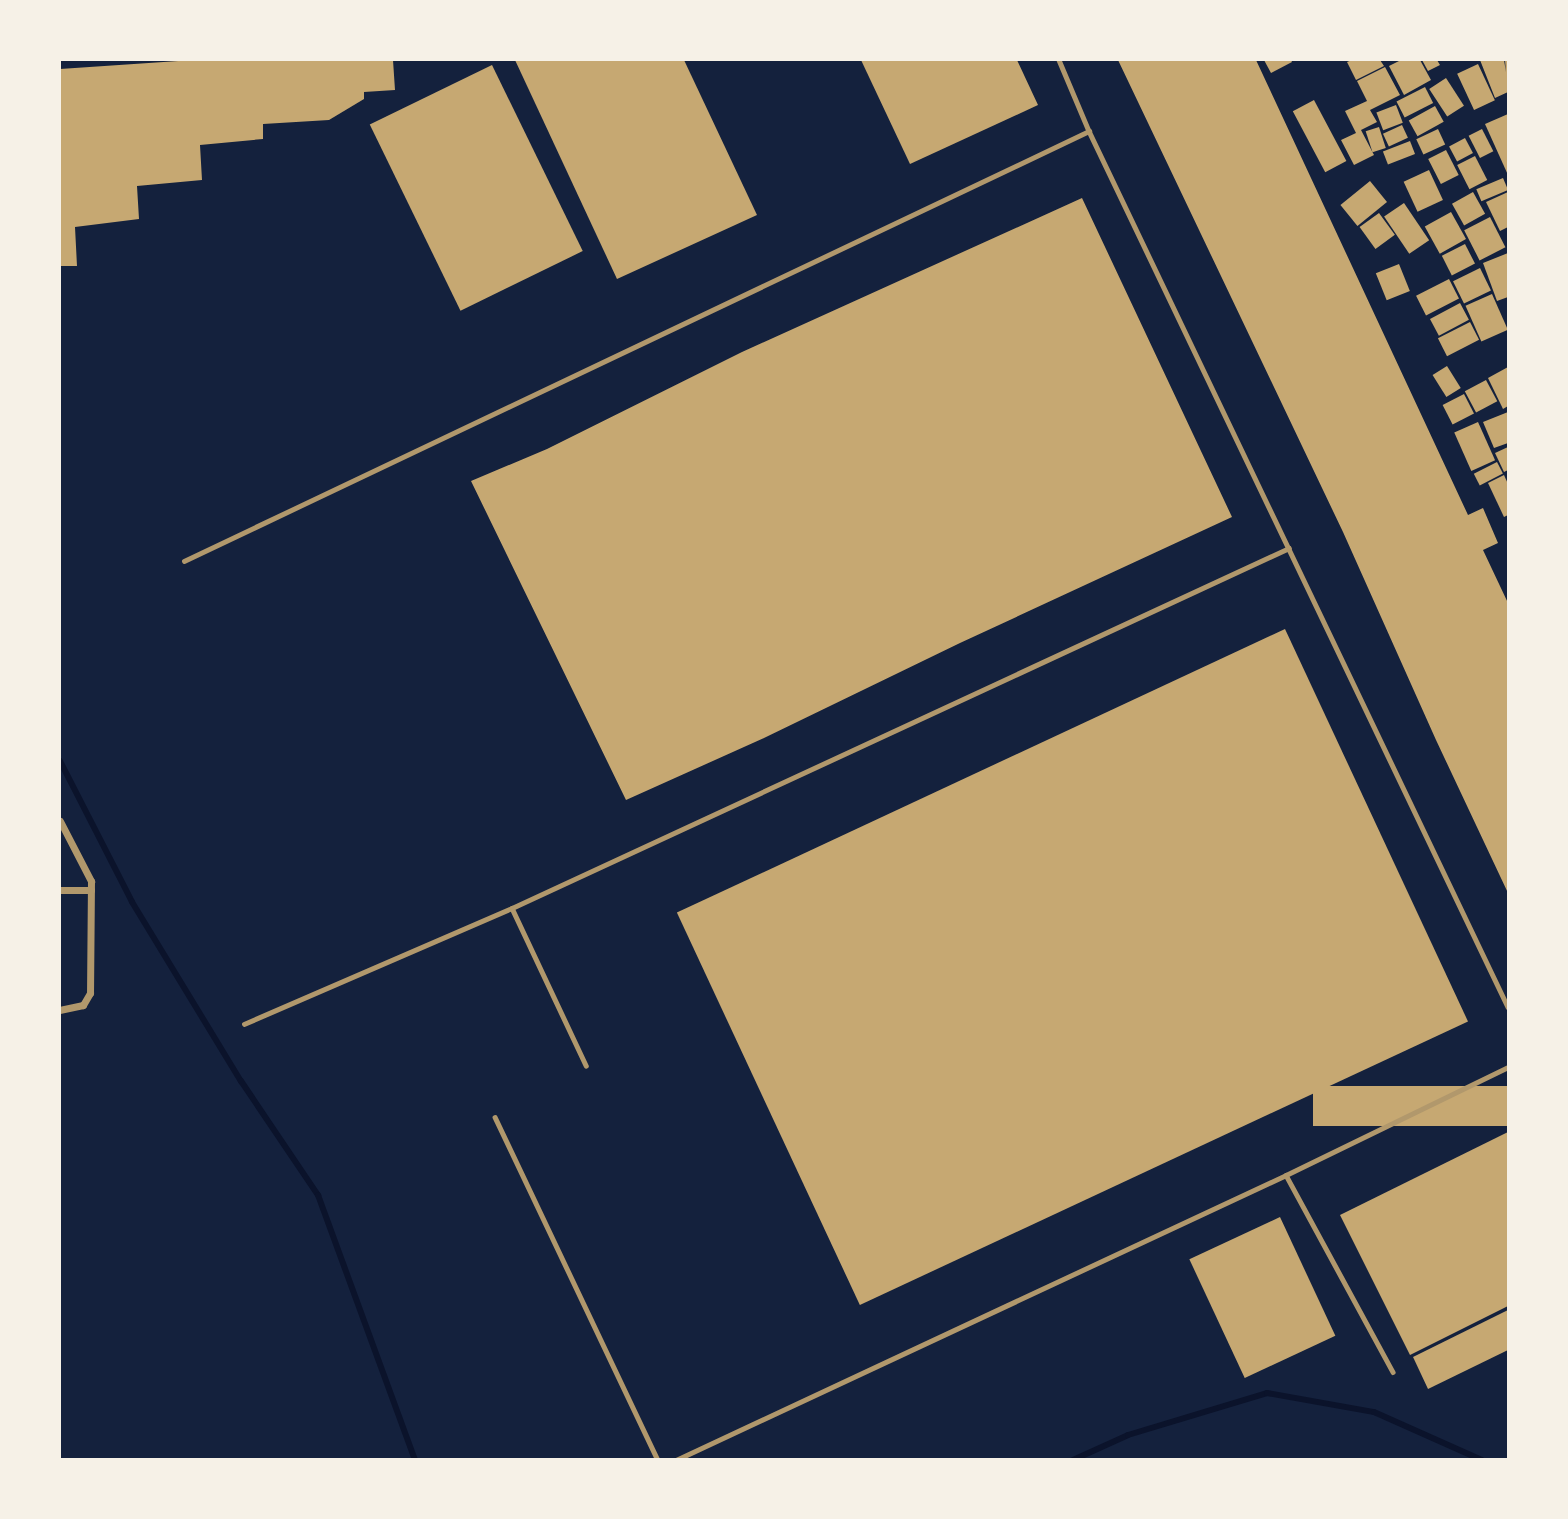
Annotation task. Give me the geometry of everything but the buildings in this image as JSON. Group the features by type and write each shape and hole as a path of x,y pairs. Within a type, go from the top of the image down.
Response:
{"street":[{"path":"60,821 91,881 90,993 83,1005 60,1010"},
{"path":"60,890 91,890"}],"lane":[{"path":"1059,60 1089,131 1508,1007"},
{"path":"184,561 1089,131"},
{"path":"244,1024 512,908 1289,548"},
{"path":"512,908 586,1065"},
{"path":"676,1460 1286,1175 1508,1067"},
{"path":"495,1117 658,1460"},
{"path":"1286,1175 1394,1372"}],"waterway":[{"path":"60,761 132,902 241,1081 318,1195 415,1460"},
{"path":"1073,1460 1128,1435 1267,1393 1374,1412 1482,1460"}]}
